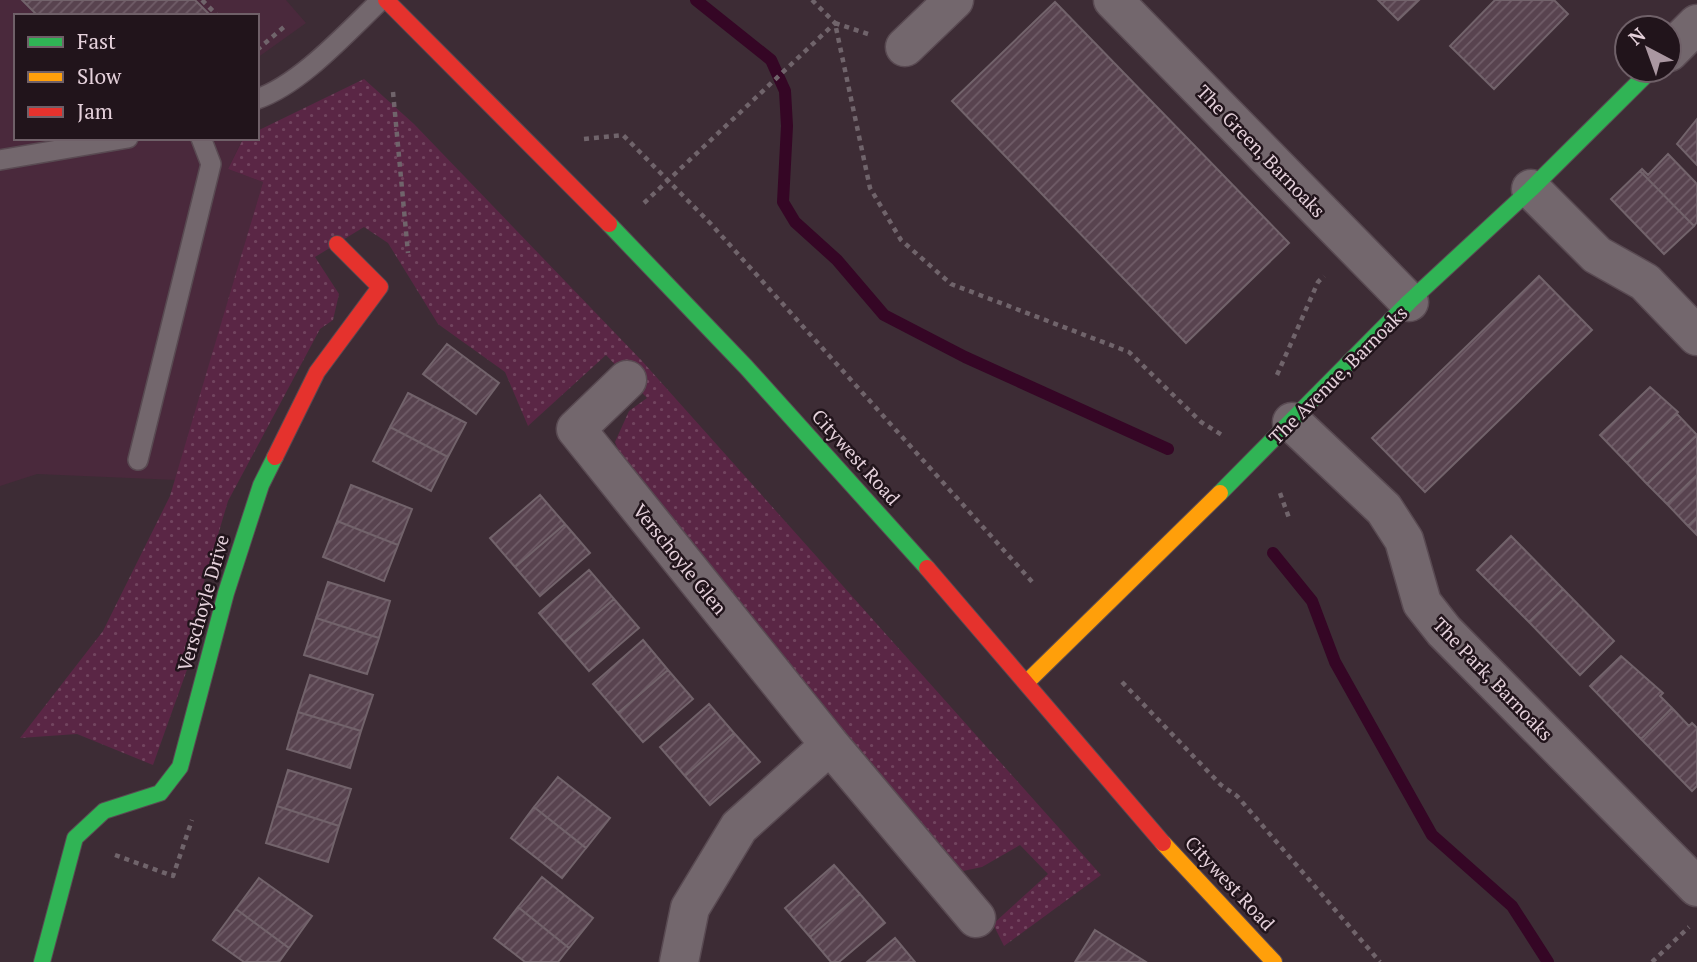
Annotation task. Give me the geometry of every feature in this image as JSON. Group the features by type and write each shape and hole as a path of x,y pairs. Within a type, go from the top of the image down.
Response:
{"street":[{"name":"Citywest Road","path":"384,0 615,230 874,508 1027,682 1162,842 1274,962"},
{"path":"905,47 954,0"},
{"name":"The Green, Barnoaks","path":"1113,0 1409,302"},
{"path":"1683,38 1697,24"},
{"name":"The Avenue, Barnoaks","path":"1027,682 1251,463 1409,302 1531,189 1637,84"},
{"path":"1531,189 1597,256 1645,282 1697,336"},
{"name":"Verschoyle Drive","path":"42,962 75,838 104,811 160,793 180,767 226,593 261,485 317,372 380,286 337,244"},
{"name":"Verschoyle Glen","path":"627,380 576,429 830,745 976,918"},
{"name":"The Park, Barnoaks","path":"1292,422 1384,509 1404,540 1422,603 1444,631 1697,887"},
{"path":"679,962 690,908 739,827 830,745"}],"lane":[{"path":"259,98 268,95 317,60 384,0"},
{"path":"0,160 116,140"},
{"path":"138,460 211,164 202,140"}],"path":[{"path":"202,0 216,14"},
{"path":"812,0 835,23 905,47"},
{"path":"615,230 835,23"},
{"path":"835,23 870,188 901,240 951,284 1129,352 1201,422 1226,437 1279,492 1289,518"},
{"path":"259,48 285,27"},
{"path":"623,135 880,409 1035,585"},
{"path":"1275,379 1318,282 1353,245"},
{"path":"1122,682 1220,785 1237,796 1380,962"},
{"path":"1652,962 1697,919"}],"shaded area":[{"path":"0,0 286,0 306,23 259,57 259,14 14,14 14,140 242,140 228,169 263,182 176,480 37,474 0,486"},
{"path":"364,79 414,124 642,361 1101,875 1004,946 993,924 1048,874 1020,845 982,867 963,871 949,860 625,468 615,442 629,411 647,398 606,355 528,426 505,372 438,324 388,243 364,227 315,257 339,294 333,320 320,329 228,501 204,582 189,664 153,765 77,734 20,738 103,631 170,496 263,182 228,169 242,140 259,140 259,130"}],"building":[{"path":"22,0 195,0 209,14 36,14"},
{"path":"1378,0 1419,0 1398,20"},
{"path":"1495,0 1554,0 1568,14 1494,89 1450,46"},
{"path":"1055,2 1289,243 1186,343 952,101"},
{"path":"1697,119 1697,165 1677,144"},
{"path":"1668,154 1697,184 1697,222 1694,226 1640,171 1642,169 1648,175"},
{"path":"1640,171 1694,226 1664,254 1611,199"},
{"path":"1539,276 1592,330 1425,492 1372,438"},
{"path":"447,344 499,383 476,414 423,374"},
{"path":"1650,387 1678,412 1627,463 1600,435"},
{"path":"408,393 466,423 448,457 390,427"},
{"path":"1677,414 1697,435 1647,484 1627,463"},
{"path":"390,427 448,457 431,491 373,461"},
{"path":"1697,435 1697,475 1667,504 1647,484"},
{"path":"1697,475 1697,517 1688,526 1667,504"},
{"path":"351,485 412,509 398,545 337,521"},
{"path":"540,495 565,524 515,567 490,538"},
{"path":"1697,517 1697,535 1688,526"},
{"path":"337,521 398,545 384,581 323,557"},
{"path":"565,524 590,553 540,596 515,567"},
{"path":"1511,536 1563,589 1529,622 1477,570"},
{"path":"589,570 614,599 564,642 539,613"},
{"path":"328,582 390,601 379,638 316,618"},
{"path":"1563,589 1614,641 1580,675 1529,622"},
{"path":"614,599 639,628 589,671 564,642"},
{"path":"316,618 379,638 367,674 304,655"},
{"path":"643,640 668,670 618,713 593,684"},
{"path":"1621,656 1663,693 1660,696 1672,708 1641,739 1590,686"},
{"path":"668,670 693,699 643,742 618,713"},
{"path":"310,675 373,695 361,731 298,712"},
{"path":"709,704 734,733 685,776 660,747"},
{"path":"1672,708 1689,726 1692,723 1697,728 1697,786 1692,791 1641,739"},
{"path":"298,712 361,731 350,768 287,749"},
{"path":"734,733 760,762 710,805 685,776"},
{"path":"288,770 351,789 339,826 277,806"},
{"path":"558,777 610,818 586,848 534,807"},
{"path":"277,806 339,826 328,862 266,843"},
{"path":"534,807 586,848 562,878 511,838"},
{"path":"834,865 860,894 810,937 785,908"},
{"path":"542,877 593,918 569,948 518,907"},
{"path":"259,878 312,916 289,948 236,909"},
{"path":"860,894 885,923 839,962 831,962 810,937"},
{"path":"518,907 569,948 558,962 525,962 494,938"},
{"path":"236,909 289,948 279,962 244,962 213,940"},
{"path":"1095,930 1146,962 1075,962"},
{"path":"895,938 915,962 867,962"}],"waterway":[{"path":"696,0 771,60 785,91 787,126 783,202 795,222 837,260 884,315 965,357 1168,449"},
{"path":"1273,553 1312,601 1335,662 1432,835 1512,906 1548,962"}],"traffic: fast":[{"path":"1220,493 1409,302 1531,189 1637,84"},
{"path":"609,224 746,367 927,568"},
{"path":"42,962 75,838 104,811 160,793 180,767 226,593 261,485 275,457"}],"traffic: slow":[{"path":"1027,682 1220,493"},
{"path":"1163,843 1274,962"}],"traffic: jam":[{"path":"386,0 609,224"},
{"path":"275,457 317,372 380,287 337,244"},
{"path":"927,568 1163,843"}]}
